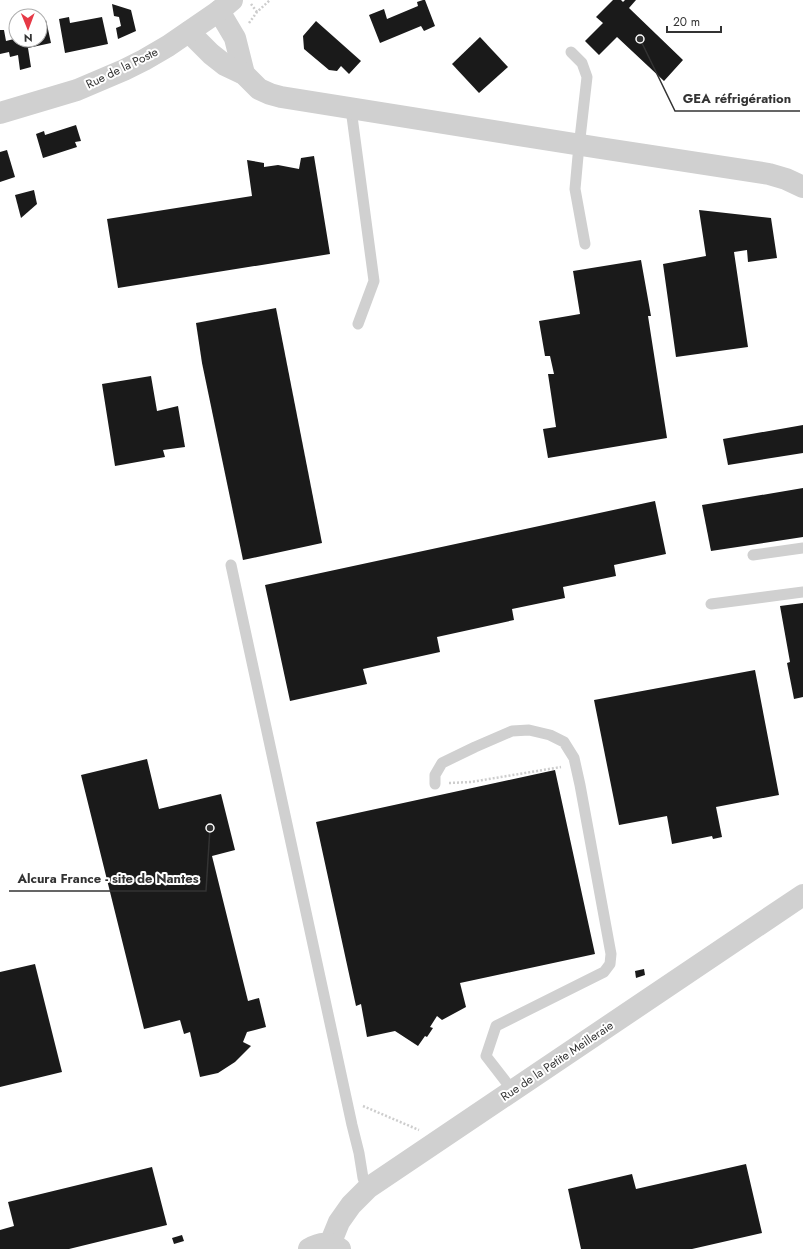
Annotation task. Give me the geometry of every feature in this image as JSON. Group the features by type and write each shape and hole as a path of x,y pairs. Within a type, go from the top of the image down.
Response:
{"street":[{"name":"Rue de la Poste","path":"0,113 77,90 106,78 144,60 189,32 226,6"},
{"path":"226,6 244,74"},
{"path":"189,32 211,54 225,65 244,74 259,89 281,97 769,174 786,178 803,187"},
{"name":"Rue de la Petite Meilleraie","path":"335,1247 339,1222 351,1205 368,1188 803,895"},
{"path":"309,1249 316,1245 323,1244 335,1247"}],"lane":[{"path":"571,52 582,64 587,77 575,190 585,244"},
{"path":"351,109 374,281 358,324"},
{"path":"753,555 803,548"},
{"path":"232,565 346,1099 359,1153 363,1178 368,1188"},
{"path":"711,604 803,592"},
{"path":"435,784 435,775 442,763 512,731 529,730 557,738 564,742 574,758 611,954 610,964 604,972 496,1026 486,1056 512,1091"}],"path":[{"path":"257,12 270,0"},
{"path":"435,784 471,782 575,765"},
{"path":"346,1099 426,1133 412,1142 419,1153"}],"building":[{"path":"425,0 435,26 424,31 421,26 380,43 369,15 384,9 387,19 418,6 417,2"},
{"path":"613,0 621,0 623,2 625,0 636,0 629,8 683,60 664,81 617,37 599,55 585,41 603,23 596,17"},
{"path":"112,4 131,10 136,31 118,39 116,28 121,26 119,17 114,16"},
{"path":"69,17 70,23 102,17 108,44 65,53 59,19"},
{"path":"316,21 361,61 349,74 341,66 337,71 329,70 304,49 303,36"},
{"path":"48,29 51,43 48,44"},
{"path":"0,30 4,30 6,41 8,40 8,48 28,48 31,67 20,70 18,55 10,57 9,52 0,54"},
{"path":"480,37 508,67 479,93 452,64"},
{"path":"76,125 81,141 75,142 77,147 43,158 36,134 44,131 45,135"},
{"path":"7,150 15,177 0,182 0,152"},
{"path":"314,156 330,254 118,288 107,219 252,196 247,160 264,163 264,167 278,165 299,169 301,158"},
{"path":"34,190 37,204 21,218 15,195"},
{"path":"699,210 771,218 777,258 748,262 747,250 734,252 748,347 676,357 663,264 706,256"},
{"path":"641,260 651,316 648,316 667,438 548,458 543,429 556,427 548,374 554,374 550,356 545,356 539,321 580,314 573,271"},
{"path":"276,308 322,543 243,560 202,363 196,323"},
{"path":"151,376 157,411 178,406 185,447 163,450 165,457 115,466 102,384"},
{"path":"803,425 803,453 728,465 723,439"},
{"path":"803,488 803,537 711,551 702,505"},
{"path":"655,501 666,554 614,565 616,576 563,587 565,598 512,609 514,620 437,637 440,652 363,669 367,684 290,701 265,585"},
{"path":"803,603 803,697 794,699 787,663 790,662 780,606"},
{"path":"755,670 779,795 716,807 722,837 713,839 712,836 672,844 667,816 619,825 594,700"},
{"path":"147,759 159,809 221,794 235,850 212,856 248,1001 259,998 266,1027 247,1032 243,1042 251,1046 235,1062 218,1073 200,1077 190,1032 184,1034 180,1020 144,1029 81,775"},
{"path":"555,770 595,954 460,983 466,1007 442,1020 437,1016 430,1027 433,1028 418,1046 395,1031 367,1037 361,1004 356,1006 316,822"},
{"path":"35,964 62,1072 0,1087 0,972"},
{"path":"644,969 645,975 636,978 635,971"},
{"path":"746,1164 762,1233 692,1249 581,1249 568,1189 632,1174 636,1189"},
{"path":"152,1167 167,1225 69,1249 0,1249 0,1230 14,1226 8,1202"},
{"path":"182,1235 184,1241 174,1244 172,1238"}],"place":[{"name":"GEA réfrigération","path":"640,39"},
{"name":"Alcura France - site de Nantes","path":"210,828"}]}
